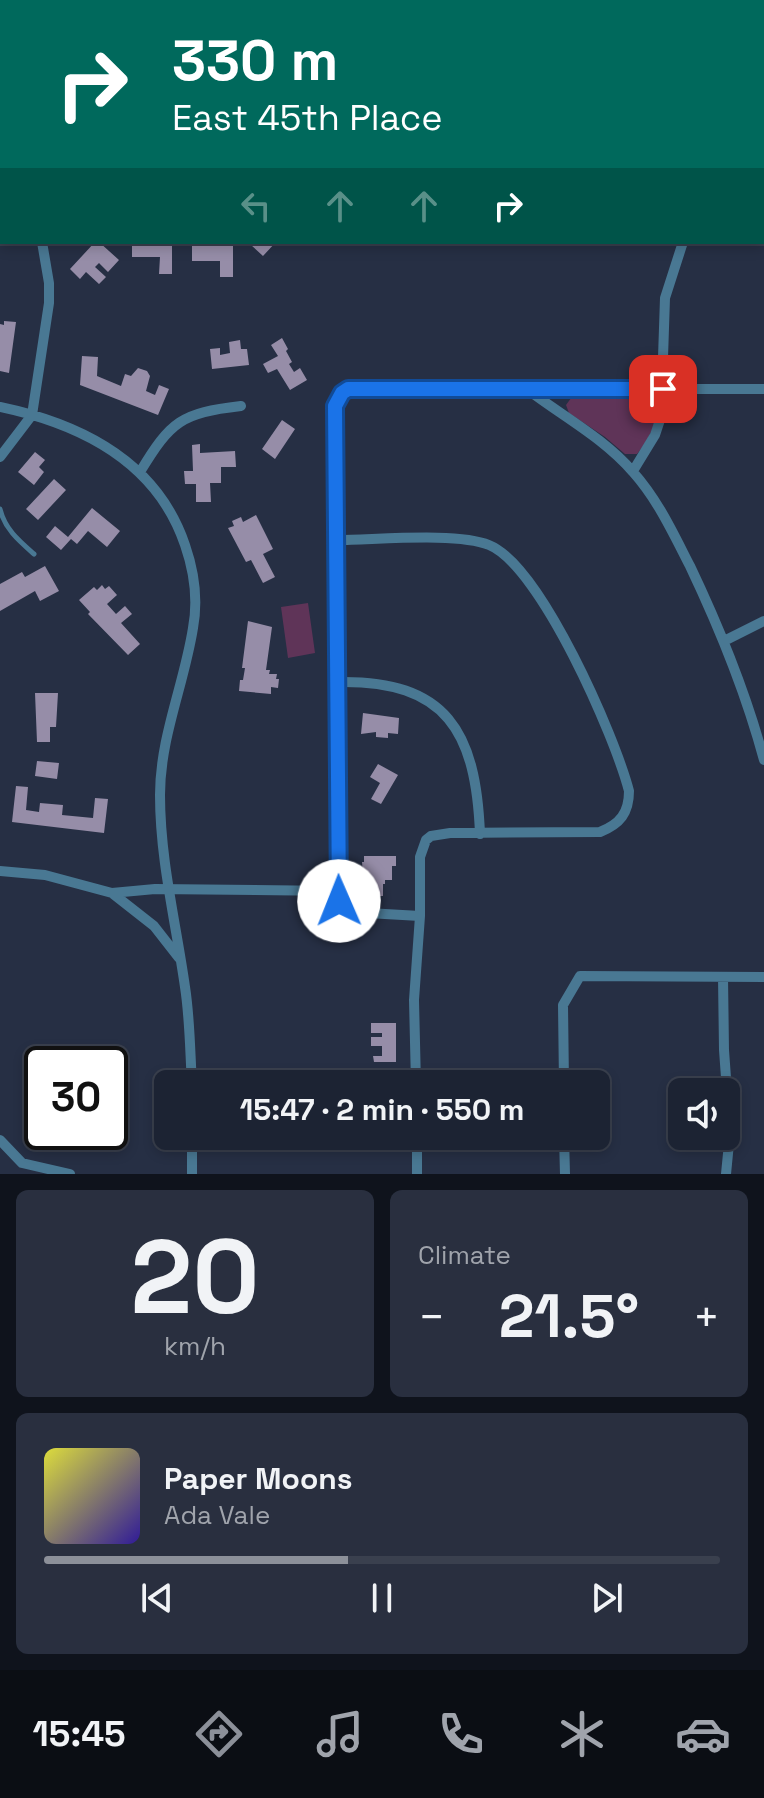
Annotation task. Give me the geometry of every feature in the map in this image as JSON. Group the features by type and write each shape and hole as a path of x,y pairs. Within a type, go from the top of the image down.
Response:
{"street":[{"path":"0,457 32,415 49,303 42,244"},
{"path":"633,471 655,435 661,417 665,298 682,244"},
{"path":"420,916 350,912 339,901 335,406 342,393 348,389 764,389"},
{"path":"527,389 608,448 633,471 656,503 724,641 747,700 764,760"},
{"path":"140,472 166,432 179,421 192,414 241,406"},
{"path":"0,407 32,415 90,437 109,447 140,472 170,509 193,571 196,610 162,761 160,827 186,989 191,1070"},
{"path":"338,540 462,539 492,546 516,566 569,644 626,780 629,801 623,817 617,824 590,834 439,834 426,840 420,857 420,916 414,1000 416,1070"},
{"path":"724,641 764,621"},
{"path":"338,682 377,682 402,687 422,695 448,718 468,754 475,778 480,834"},
{"path":"0,871 45,875 112,893 168,890 338,891"},
{"path":"112,893 154,926 180,959"},
{"path":"564,1070 563,1005 580,976 764,977"},
{"path":"723,977 730,1133 726,1174"},
{"path":"0,1140 22,1163 70,1174"},
{"path":"192,1150 192,1174"},
{"path":"417,1150 417,1174"},
{"path":"564,1150 565,1174"}],"lane":[{"path":"0,509 13,536 34,554"}],"shaded area":[{"path":"574,394 645,395 652,400 656,406 654,423 637,454 625,454 569,413 566,405"},
{"path":"308,603 315,653 288,658 281,607"}],"building":[{"path":"93,244 101,244 119,260 108,272 99,263 95,267 106,277 99,284 86,272 80,279 70,269"},
{"path":"132,244 172,244 172,274 159,274 160,257 132,257"},
{"path":"192,244 233,244 233,277 220,277 220,261 192,261"},
{"path":"252,244 274,244 263,256"},
{"path":"4,321 16,322 9,373 0,371 0,324 4,325"},
{"path":"282,338 292,362 289,364 294,372 300,368 307,380 290,390 277,369 268,373 263,364 278,356 271,345"},
{"path":"240,340 241,349 247,349 249,365 212,369 210,349 220,348 220,355 230,353 229,342"},
{"path":"82,356 98,357 97,376 121,386 125,374 131,376 138,368 147,371 150,376 146,391 155,395 159,385 169,389 158,415 80,385"},
{"path":"282,420 295,429 275,459 262,449"},
{"path":"200,444 200,453 235,451 236,467 221,467 221,483 210,483 211,502 196,502 196,484 185,484 184,471 193,471 192,445"},
{"path":"35,452 45,460 39,467 44,472 34,485 18,472"},
{"path":"54,479 66,490 38,520 26,509"},
{"path":"92,508 120,531 107,547 88,531 77,544 71,539 61,550 46,537 55,526 68,537"},
{"path":"256,515 273,549 263,554 275,577 263,583 251,560 246,562 228,528 234,526 232,521 241,517 243,522"},
{"path":"45,566 59,591 40,601 35,591 0,611 0,584 22,572 25,577"},
{"path":"102,585 105,589 109,586 117,595 107,604 116,614 125,606 132,614 121,623 140,644 128,655 88,614 90,612 79,600 94,587 97,590"},
{"path":"248,621 272,627 266,670 270,670 269,674 277,674 276,679 279,679 278,688 271,687 271,694 239,691 245,668 242,668"},
{"path":"35,693 58,693 56,727 50,727 50,742 37,742"},
{"path":"363,713 399,718 398,734 388,733 388,738 376,737 376,732 361,734"},
{"path":"37,761 59,763 57,779 35,776"},
{"path":"378,764 398,775 381,804 371,799 380,783 370,777"},
{"path":"16,786 28,787 26,810 39,812 40,803 63,805 62,815 93,818 95,798 108,799 104,833 12,822"},
{"path":"364,856 396,856 392,880 385,880 383,884 383,896 365,897"},
{"path":"371,1023 396,1023 396,1062 374,1062 373,1056 382,1056 382,1046 371,1046 371,1037 382,1037 382,1033 371,1033"}],"route":[{"path":"339,901 335,406 338,399 348,389 663,389"}]}
